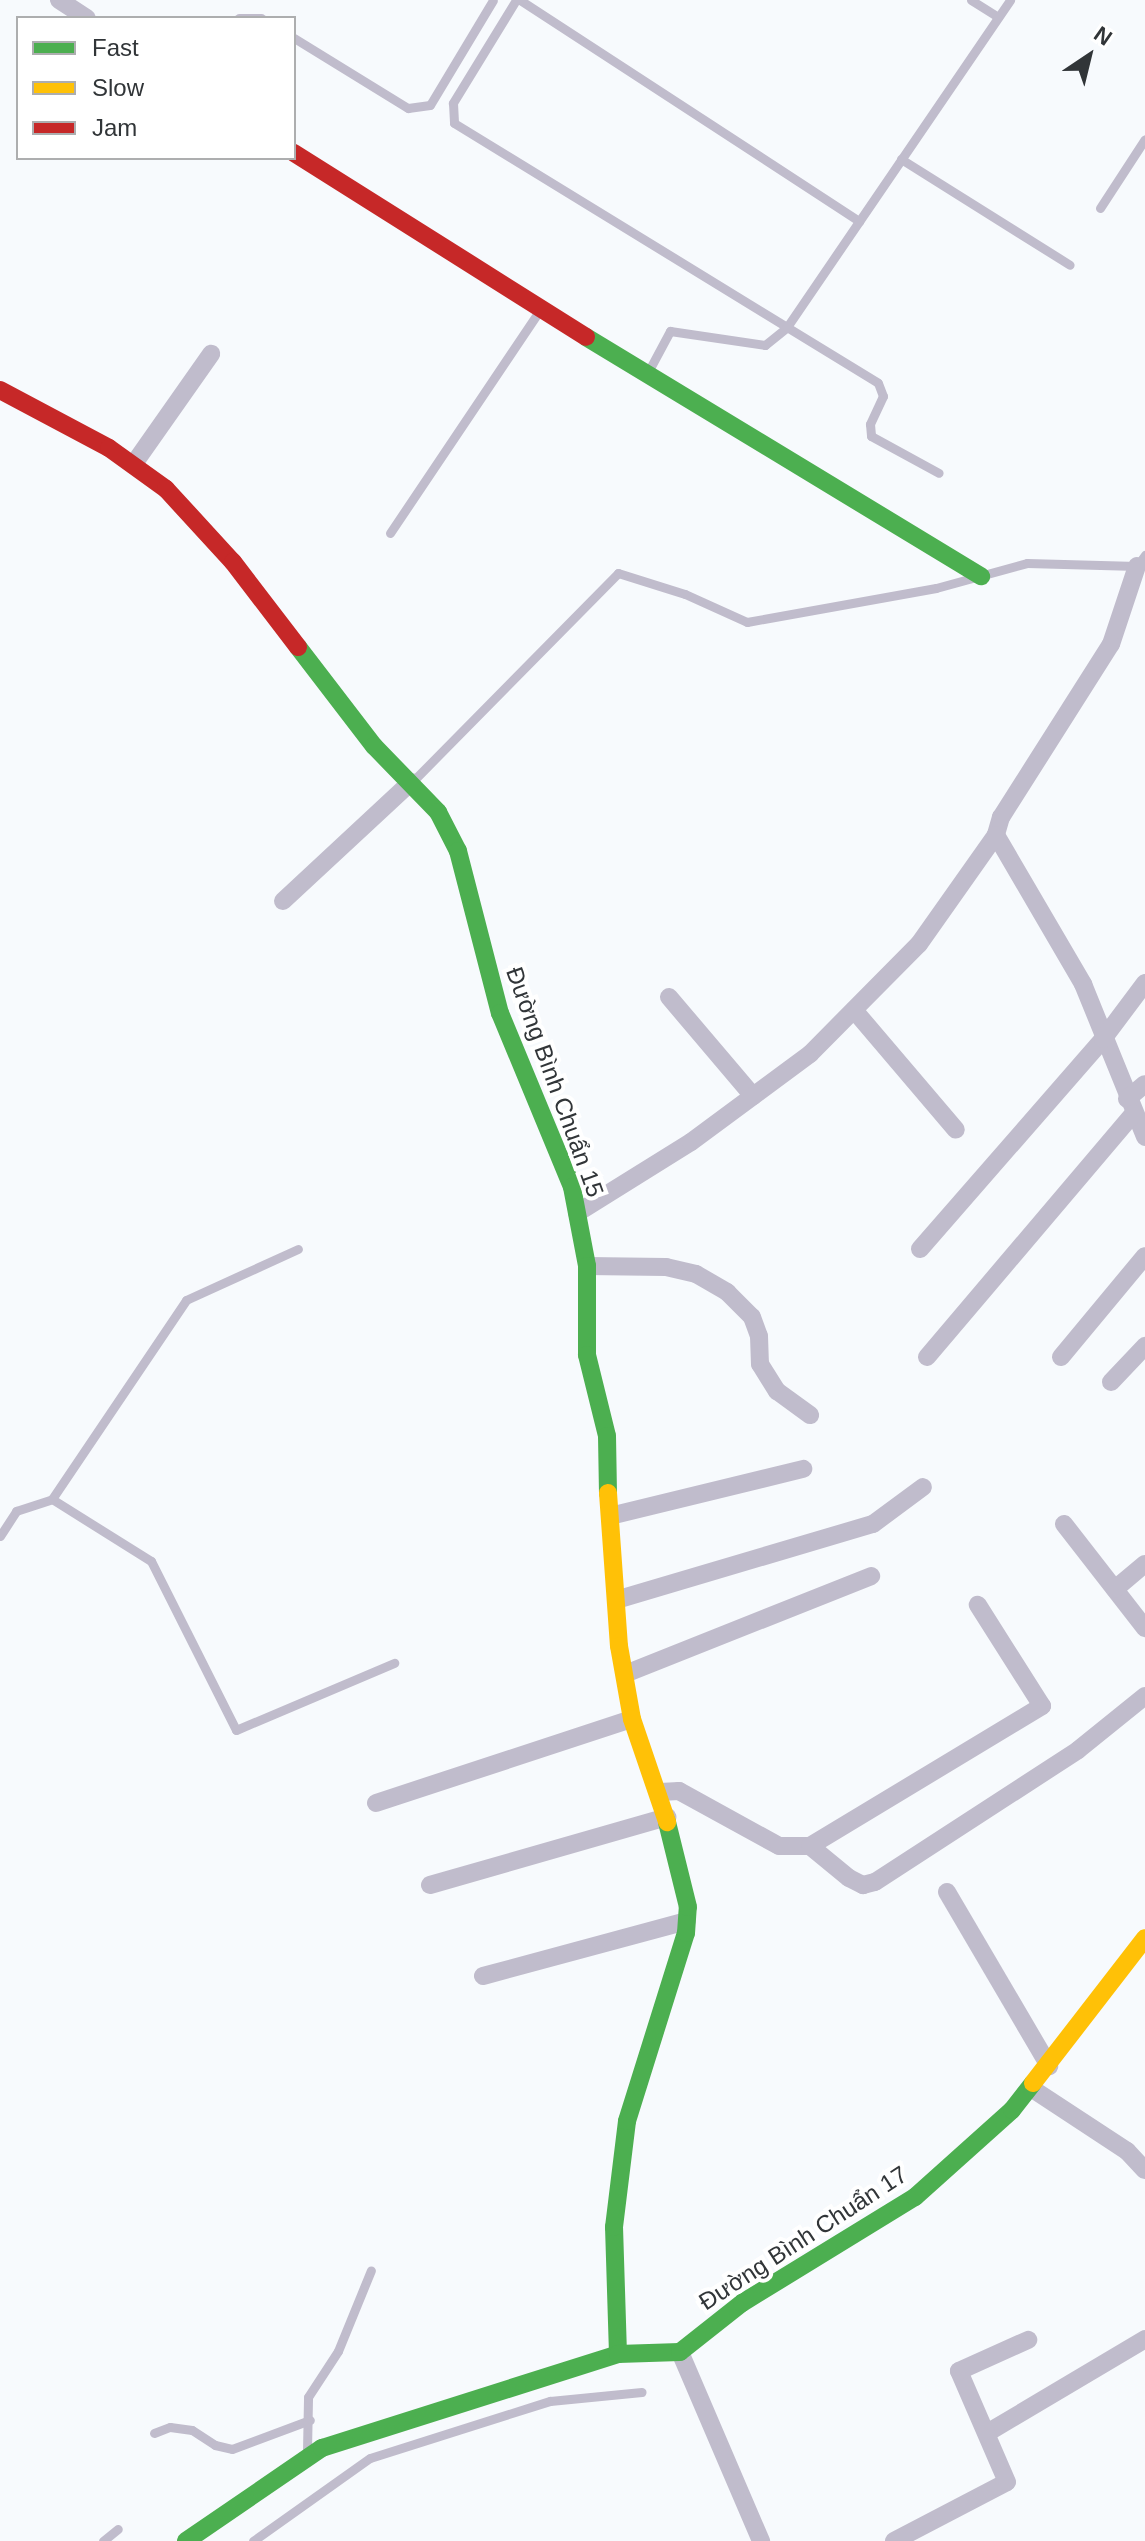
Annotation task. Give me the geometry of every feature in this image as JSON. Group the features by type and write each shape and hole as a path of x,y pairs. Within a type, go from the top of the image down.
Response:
{"street":[{"path":"59,0 84,16"},
{"path":"296,154 540,310 981,576"},
{"path":"133,465 211,354"},
{"name":"Đường Bình Chuẩn 15","path":"0,390 133,465 191,513 374,746 411,782 454,836 500,1013 572,1187 587,1266 587,1355 607,1436 616,1600 632,1719 660,1792 686,1884 687,1921 627,2121 614,2227 618,2354"},
{"path":"577,1213 691,1142 810,1054 919,944 996,835 1001,817 1111,644 1141,561"},
{"path":"283,901 411,782"},
{"path":"996,835 1083,984 1130,1107 1145,1137"},
{"path":"920,1249 1103,1039 1145,983"},
{"path":"669,997 753,1096"},
{"path":"854,1010 956,1130"},
{"path":"927,1357 1130,1107 1145,1084"},
{"path":"1061,1357 1145,1256"},
{"path":"587,1266 666,1267 696,1274 727,1292 752,1317 759,1336 760,1364 777,1391 810,1415"},
{"path":"1111,1382 1145,1346"},
{"path":"610,1516 803,1469"},
{"path":"616,1600 873,1524 923,1487"},
{"path":"1064,1524 1145,1628"},
{"path":"1115,1589 1145,1564"},
{"path":"625,1674 871,1576"},
{"path":"660,1792 679,1791 779,1846 810,1846 1042,1706 978,1605"},
{"path":"810,1846 849,1878 863,1885 875,1882 1078,1750 1145,1696"},
{"path":"376,1803 632,1719"},
{"path":"430,1885 667,1817"},
{"path":"947,1892 1049,2066"},
{"path":"483,1976 687,1921"},
{"name":"Đường Bình Chuẩn 17","path":"680,2352 742,2303 915,2197 1031,2088 1145,1938"},
{"path":"1031,2088 1127,2151 1145,2170"},
{"path":"987,2433 1145,2339"},
{"path":"894,2541 1007,2482 959,2371 1028,2340"},
{"path":"186,2541 322,2448 618,2354 680,2352 761,2541"}],"lane":[{"path":"296,39 408,108 430,105 493,0"},
{"path":"859,221 518,0 453,103 454,123 878,383 883,396 870,424 871,436 939,473"},
{"path":"971,0 998,17"},
{"path":"646,375 670,331 765,345 787,327 1010,0"},
{"path":"1100,208 1145,139"},
{"path":"901,159 1070,265"},
{"path":"390,533 540,310"},
{"path":"411,782 618,573 685,594 747,622 981,576 1027,563 1141,561"},
{"path":"0,1536 16,1511 52,1499 186,1300 298,1249"},
{"path":"52,1499 151,1561 236,1730 394,1663"},
{"path":"307,2457 308,2397 338,2351 371,2270"},
{"path":"253,2541 370,2458 550,2401 642,2392"},
{"path":"154,2433 170,2427 192,2430 215,2445 232,2449 310,2420"},
{"path":"103,2541 118,2529"}],"traffic: fast":[{"path":"586,337 981,576"},
{"path":"298,647 374,746 438,812 458,851 500,1013 572,1187 587,1266 587,1355 607,1436 608,1493"},
{"path":"618,2354 614,2227 627,2121 686,1933 688,1907 667,1822"},
{"path":"186,2541 322,2448 618,2354 680,2352 742,2303 915,2197 1012,2110 1033,2083"}],"traffic: slow":[{"path":"608,1493 619,1646 632,1719 667,1822"},
{"path":"1033,2083 1145,1938"}],"traffic: jam":[{"path":"296,154 586,337"},
{"path":"0,390 109,448 166,489 233,562 298,647"}]}
